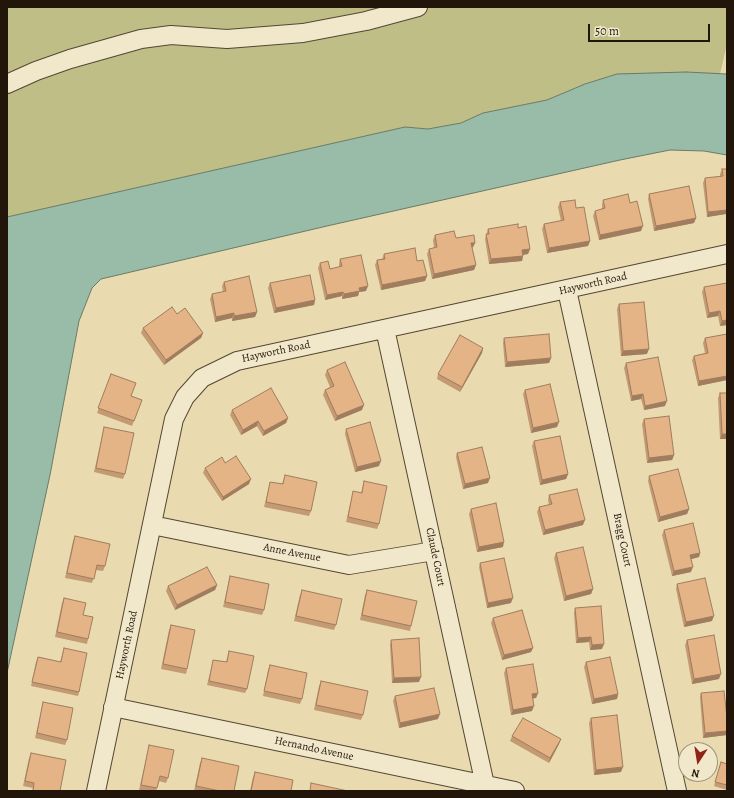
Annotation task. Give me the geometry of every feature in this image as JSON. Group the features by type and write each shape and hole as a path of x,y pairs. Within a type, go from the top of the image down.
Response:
{"street":[{"path":"7,84 36,71 70,59 141,39 171,35 227,39 303,33 366,21 418,7"},
{"name":"Hayworth Road","path":"96,791 174,419 185,397 202,378 237,361 385,330 727,254"},
{"name":"Bragg Court","path":"567,290 677,791"},
{"name":"Claude Court","path":"385,330 485,785"},
{"name":"Anne Avenue","path":"152,525 349,565 434,551"},
{"name":"Hernando Avenue","path":"113,707 515,791"}],"green space":[{"path":"7,7 727,7 727,44 720,74 617,74 585,84 547,100 483,113 461,123 428,129 405,127 7,217"}],"shaded area":[{"path":"686,72 727,74 727,155 704,151 670,150 327,226 101,279 92,288 79,321 50,475 7,673 7,217 405,127 428,129 461,123 483,113 547,100 585,84 617,74"}],"building":[{"path":"722,169 727,169 727,210 708,212 705,178 723,176"},
{"path":"689,186 696,218 656,226 649,194"},
{"path":"628,194 630,203 637,201 643,226 600,235 595,211 605,208 603,200"},
{"path":"575,200 576,208 584,207 590,241 549,248 544,224 564,220 560,202"},
{"path":"518,224 518,228 526,226 530,249 522,250 523,256 491,259 486,234 489,234 488,229"},
{"path":"454,231 456,238 474,235 475,243 471,243 476,265 434,274 429,249 437,247 435,235"},
{"path":"415,248 417,261 423,260 427,276 382,285 377,260 385,259 384,254"},
{"path":"361,255 368,286 359,288 360,291 327,295 320,263 328,261 330,269 342,266 340,259"},
{"path":"310,275 315,300 276,308 270,283"},
{"path":"249,276 257,312 234,316 234,313 216,317 212,294 226,291 224,282"},
{"path":"727,283 727,320 722,321 720,311 709,313 704,287"},
{"path":"644,302 649,349 623,351 619,304"},
{"path":"172,307 177,314 185,308 203,333 166,360 143,328"},
{"path":"549,334 551,358 507,362 504,338"},
{"path":"727,334 727,376 699,381 694,356 708,353 705,338"},
{"path":"460,335 483,348 462,387 438,374"},
{"path":"658,357 667,401 645,406 643,394 632,396 626,363"},
{"path":"345,362 364,405 337,416 325,390 334,386 327,370"},
{"path":"111,374 136,383 131,396 142,400 134,421 98,408"},
{"path":"550,384 559,422 533,428 525,390"},
{"path":"271,388 288,418 264,431 258,421 243,430 232,410"},
{"path":"720,393 727,393 727,434 722,434"},
{"path":"669,416 674,455 649,458 644,419"},
{"path":"370,422 381,461 357,467 346,429"},
{"path":"104,427 134,433 125,474 96,468"},
{"path":"560,436 568,474 542,480 534,441"},
{"path":"482,447 490,478 465,484 457,453"},
{"path":"236,456 251,479 223,497 205,468 222,457 225,463"},
{"path":"678,469 689,509 660,517 649,476"},
{"path":"285,475 317,482 311,511 266,502 270,482 283,484"},
{"path":"364,481 387,486 379,524 348,517 353,491 362,493"},
{"path":"577,489 585,520 545,530 539,507 552,504 549,495"},
{"path":"496,503 504,542 479,547 471,509"},
{"path":"693,523 700,553 690,555 693,567 674,571 664,530"},
{"path":"75,536 110,544 105,566 97,565 94,579 67,573"},
{"path":"583,547 593,589 566,596 556,553"},
{"path":"504,558 513,598 488,603 480,563"},
{"path":"207,567 217,585 177,605 168,586"},
{"path":"230,576 269,584 264,610 225,602"},
{"path":"705,578 714,616 686,622 677,584"},
{"path":"302,590 342,599 336,625 296,616"},
{"path":"367,590 417,601 411,626 362,615"},
{"path":"64,598 86,603 83,615 93,617 88,639 57,632"},
{"path":"601,606 604,644 592,645 591,637 578,638 575,608"},
{"path":"522,610 533,648 504,655 493,618"},
{"path":"171,625 195,630 187,669 163,664"},
{"path":"714,635 721,674 694,679 687,640"},
{"path":"419,638 421,677 394,678 391,640"},
{"path":"64,648 87,653 79,692 32,682 38,657 61,662"},
{"path":"229,651 254,656 247,689 209,681 213,660 227,662"},
{"path":"610,657 618,694 594,699 586,662"},
{"path":"533,664 538,693 532,694 534,706 513,710 506,668"},
{"path":"270,665 307,673 302,699 264,691"},
{"path":"321,681 368,691 363,715 316,705"},
{"path":"434,688 440,714 400,723 395,696"},
{"path":"724,691 727,731 705,733 701,693"},
{"path":"43,702 73,708 67,740 37,733"},
{"path":"617,715 623,767 596,770 591,718"},
{"path":"523,718 561,739 550,758 512,736"},
{"path":"149,745 174,750 168,778 160,776 157,788 141,785"},
{"path":"31,753 66,760 60,791 33,791 34,783 25,781"},
{"path":"202,758 239,766 234,791 220,791 196,786"},
{"path":"721,762 727,764 727,785 715,782 718,782 718,772"},
{"path":"255,772 293,780 291,791 251,791"},
{"path":"311,783 348,791 310,791"}]}
